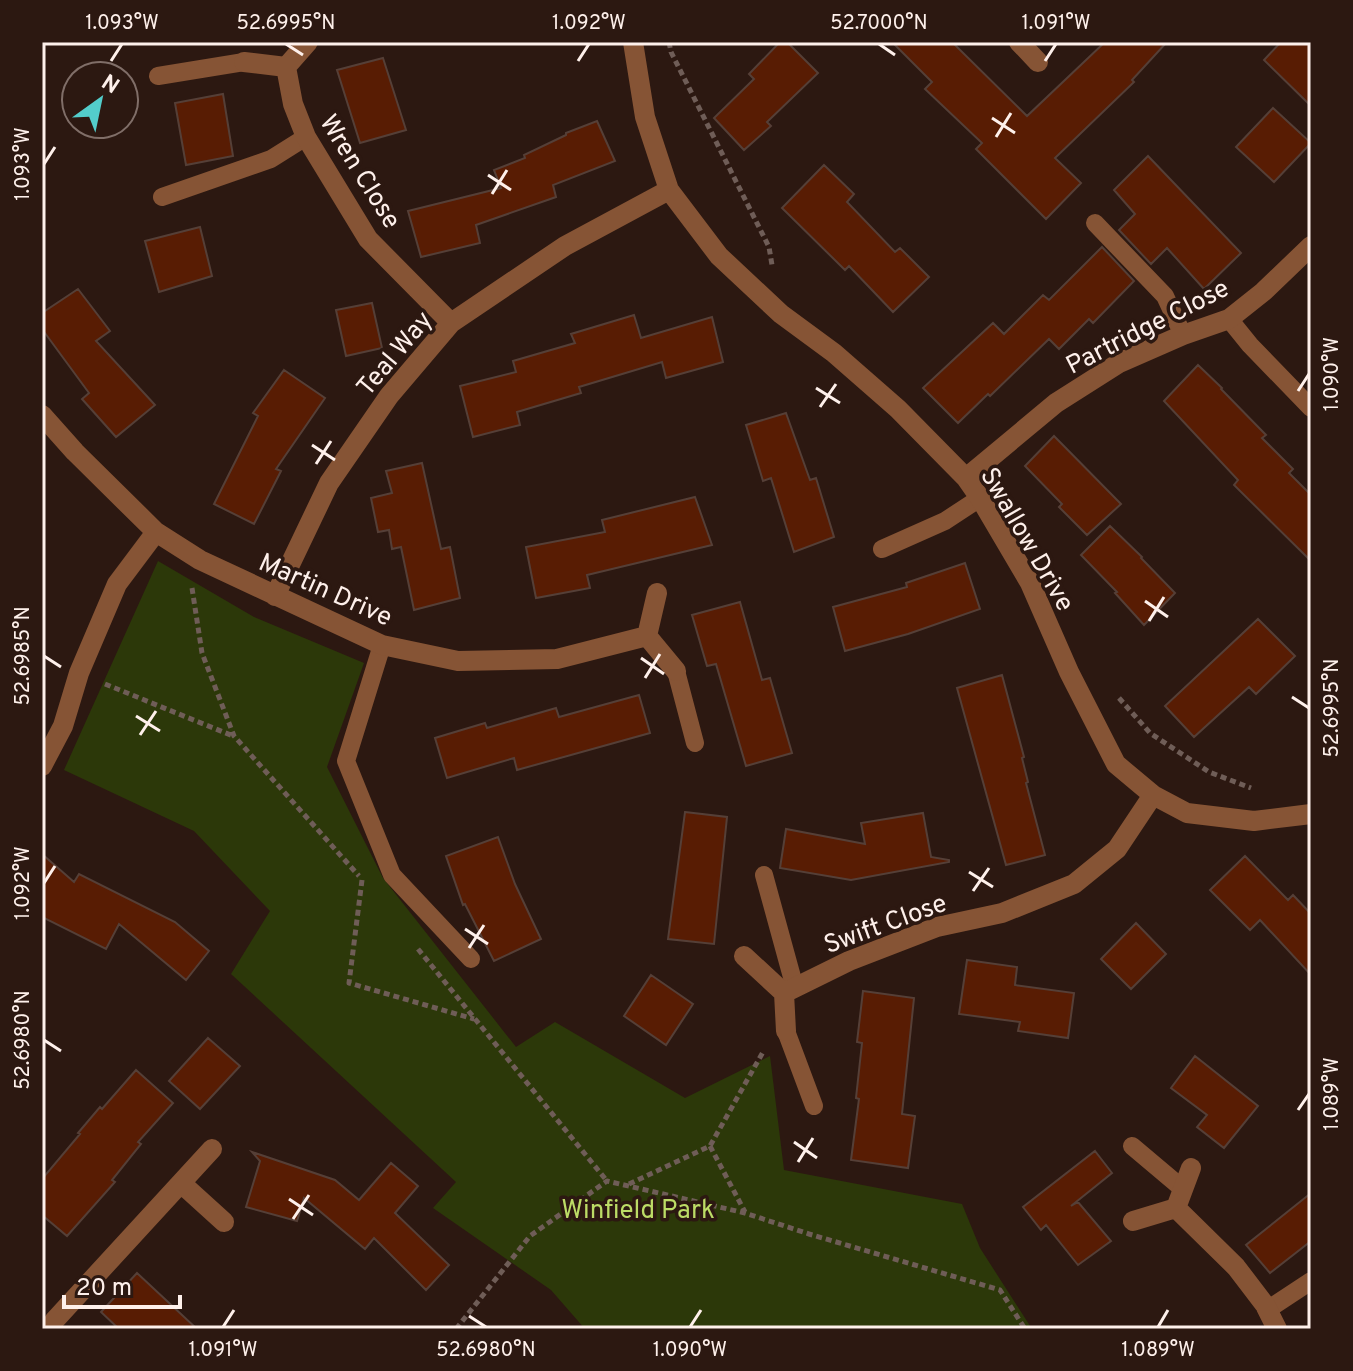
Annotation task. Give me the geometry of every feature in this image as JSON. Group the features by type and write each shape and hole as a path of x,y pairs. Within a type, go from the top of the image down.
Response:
{"street":[{"path":"244,62 286,67 308,42"},
{"name":"Swallow Drive","path":"633,42 645,117 669,190 719,256 781,314 834,353 898,409 966,478 1030,583 1069,672 1116,764 1153,795 1187,813 1254,821 1311,814"},
{"path":"1019,42 1038,62"},
{"name":"Wren Close","path":"286,67 293,104 306,137 368,239 451,323"},
{"name":"Teal Way","path":"275,596 329,483 389,396 451,323 565,246 669,190"},
{"name":"Partridge Close","path":"966,478 1056,403 1119,363 1229,319 1263,292 1311,246"},
{"name":"Martin Drive","path":"42,415 156,532 200,560 382,645 458,661 557,659 647,636"},
{"path":"42,766 63,726 79,673 117,584 156,532"},
{"path":"657,593 647,636 676,671"},
{"name":"Swift Close","path":"790,991 849,961 937,927 1002,913 1074,884 1117,849 1153,795"},
{"path":"744,956 790,991 786,1031"},
{"path":"52,1322 212,1149"},
{"path":"1133,1221 1180,1199 1191,1168"},
{"path":"181,1183 224,1222"},
{"path":"1180,1199 1236,1267 1277,1329"}],"lane":[{"path":"158,76 244,62"},
{"path":"162,197 271,159 306,137"},
{"path":"1095,223 1165,296 1183,335"},
{"path":"1229,319 1311,408"},
{"path":"882,549 945,521 980,498"},
{"path":"382,645 346,761 392,875 471,959"},
{"path":"676,671 695,743"},
{"path":"764,875 790,991"},
{"path":"786,1031 814,1106"},
{"path":"1132,1146 1180,1199"},
{"path":"1267,1310 1311,1281"}],"path":[{"path":"669,42 671,52 769,247 781,314"},
{"path":"79,673 234,736"},
{"path":"1113,692 1150,733 1209,772 1253,789"},
{"path":"362,879 349,983 474,1019"},
{"path":"628,1185 710,1146 762,1053 786,1031"},
{"path":"710,1146 745,1213"},
{"path":"456,1329 530,1236 607,1181 745,1213 1000,1290 1025,1329"}],"green space":[{"name":"Winfield Park","path":"158,561 254,617 364,663 327,767 383,878 516,1047 555,1022 685,1098 770,1056 784,1170 962,1204 980,1248 1032,1329 585,1329 551,1290 433,1208 456,1182 231,974 270,911 194,831 64,770"}],"building":[{"path":"780,42 787,42 818,73 767,122 771,126 744,150 714,118 754,79 749,74"},
{"path":"892,42 952,42 1027,116 1105,42 1167,42 1132,80 1134,82 1055,158 1081,183 1046,219 976,149 982,143 925,89 932,82"},
{"path":"1281,42 1311,42 1311,106 1264,60"},
{"path":"383,58 406,130 360,143 337,70"},
{"path":"223,94 233,156 186,165 175,103"},
{"path":"1273,108 1311,143 1274,182 1236,147"},
{"path":"597,121 615,161 553,185 556,197 476,225 480,243 421,257 408,211 501,188 494,170 525,158 524,155 566,133"},
{"path":"1148,156 1241,253 1204,289 1167,248 1151,264 1119,230 1135,214 1114,190"},
{"path":"824,165 854,194 847,202 895,252 900,248 929,277 893,312 849,266 845,270 782,208"},
{"path":"200,227 212,276 159,292 145,241"},
{"path":"1102,247 1134,281 1093,323 1089,319 1059,349 1049,339 958,423 923,388 993,323 1004,334 1043,295 1049,300"},
{"path":"78,289 110,331 96,341 155,405 116,437 82,399 89,393 42,329 42,313"},
{"path":"372,303 382,348 346,356 336,310"},
{"path":"634,315 641,338 712,317 723,362 666,378 662,362 579,387 581,393 517,412 520,425 473,437 460,386 516,372 513,361 575,343 571,334"},
{"path":"1198,365 1266,435 1262,438 1293,469 1289,473 1311,495 1311,561 1234,485 1238,480 1164,401"},
{"path":"284,370 325,398 276,469 281,471 254,524 214,504 258,416 253,413"},
{"path":"786,413 810,480 816,478 834,537 794,552 771,478 763,481 746,425"},
{"path":"1054,436 1121,504 1087,535 1025,466"},
{"path":"422,463 441,549 450,547 460,598 414,610 401,547 392,549 389,530 378,532 371,498 392,493 386,471"},
{"path":"695,497 712,545 587,575 590,588 536,598 526,547 605,532 602,520"},
{"path":"1110,526 1175,593 1144,625 1081,555"},
{"path":"965,563 980,609 908,634 845,651 833,607 907,587 906,583"},
{"path":"740,602 762,680 770,678 792,753 746,766 716,664 707,666 692,615"},
{"path":"1258,619 1295,656 1256,694 1249,687 1194,737 1165,706"},
{"path":"1002,675 1045,855 1006,865 957,688"},
{"path":"639,695 650,733 517,770 514,758 447,778 435,738 485,723 487,728 556,708 559,717"},
{"path":"685,812 727,817 714,944 668,939"},
{"path":"923,813 931,857 949,862 851,880 780,868 786,829 865,844 861,823"},
{"path":"498,837 515,884 541,939 494,961 463,905 446,856"},
{"path":"42,854 74,882 79,874 175,922 209,951 186,980 119,924 106,949 42,917"},
{"path":"1245,856 1288,900 1293,895 1311,914 1311,975 1260,920 1250,930 1210,890"},
{"path":"1136,923 1166,954 1131,989 1101,959"},
{"path":"967,960 1017,967 1015,985 1074,993 1068,1038 1018,1031 1020,1022 959,1014"},
{"path":"651,975 693,1004 666,1045 624,1016"},
{"path":"863,991 914,998 902,1114 915,1116 908,1168 851,1160 859,1099 856,1098 862,1043 857,1042"},
{"path":"208,1038 240,1066 200,1109 169,1081"},
{"path":"1195,1056 1258,1106 1224,1148 1197,1127 1207,1115 1171,1088"},
{"path":"136,1070 173,1103 138,1142 141,1144 112,1180 115,1182 67,1236 42,1215 42,1179 100,1107 102,1109"},
{"path":"1095,1151 1112,1173 1071,1206 1078,1202 1111,1241 1078,1265 1046,1225 1041,1230 1023,1207"},
{"path":"252,1152 335,1180 359,1200 391,1163 418,1186 395,1213 449,1265 426,1290 374,1238 365,1249 304,1198 297,1221 246,1207 260,1161"},
{"path":"1311,1193 1311,1241 1270,1273 1246,1245"},
{"path":"137,1273 197,1329 119,1329 101,1312"}]}
